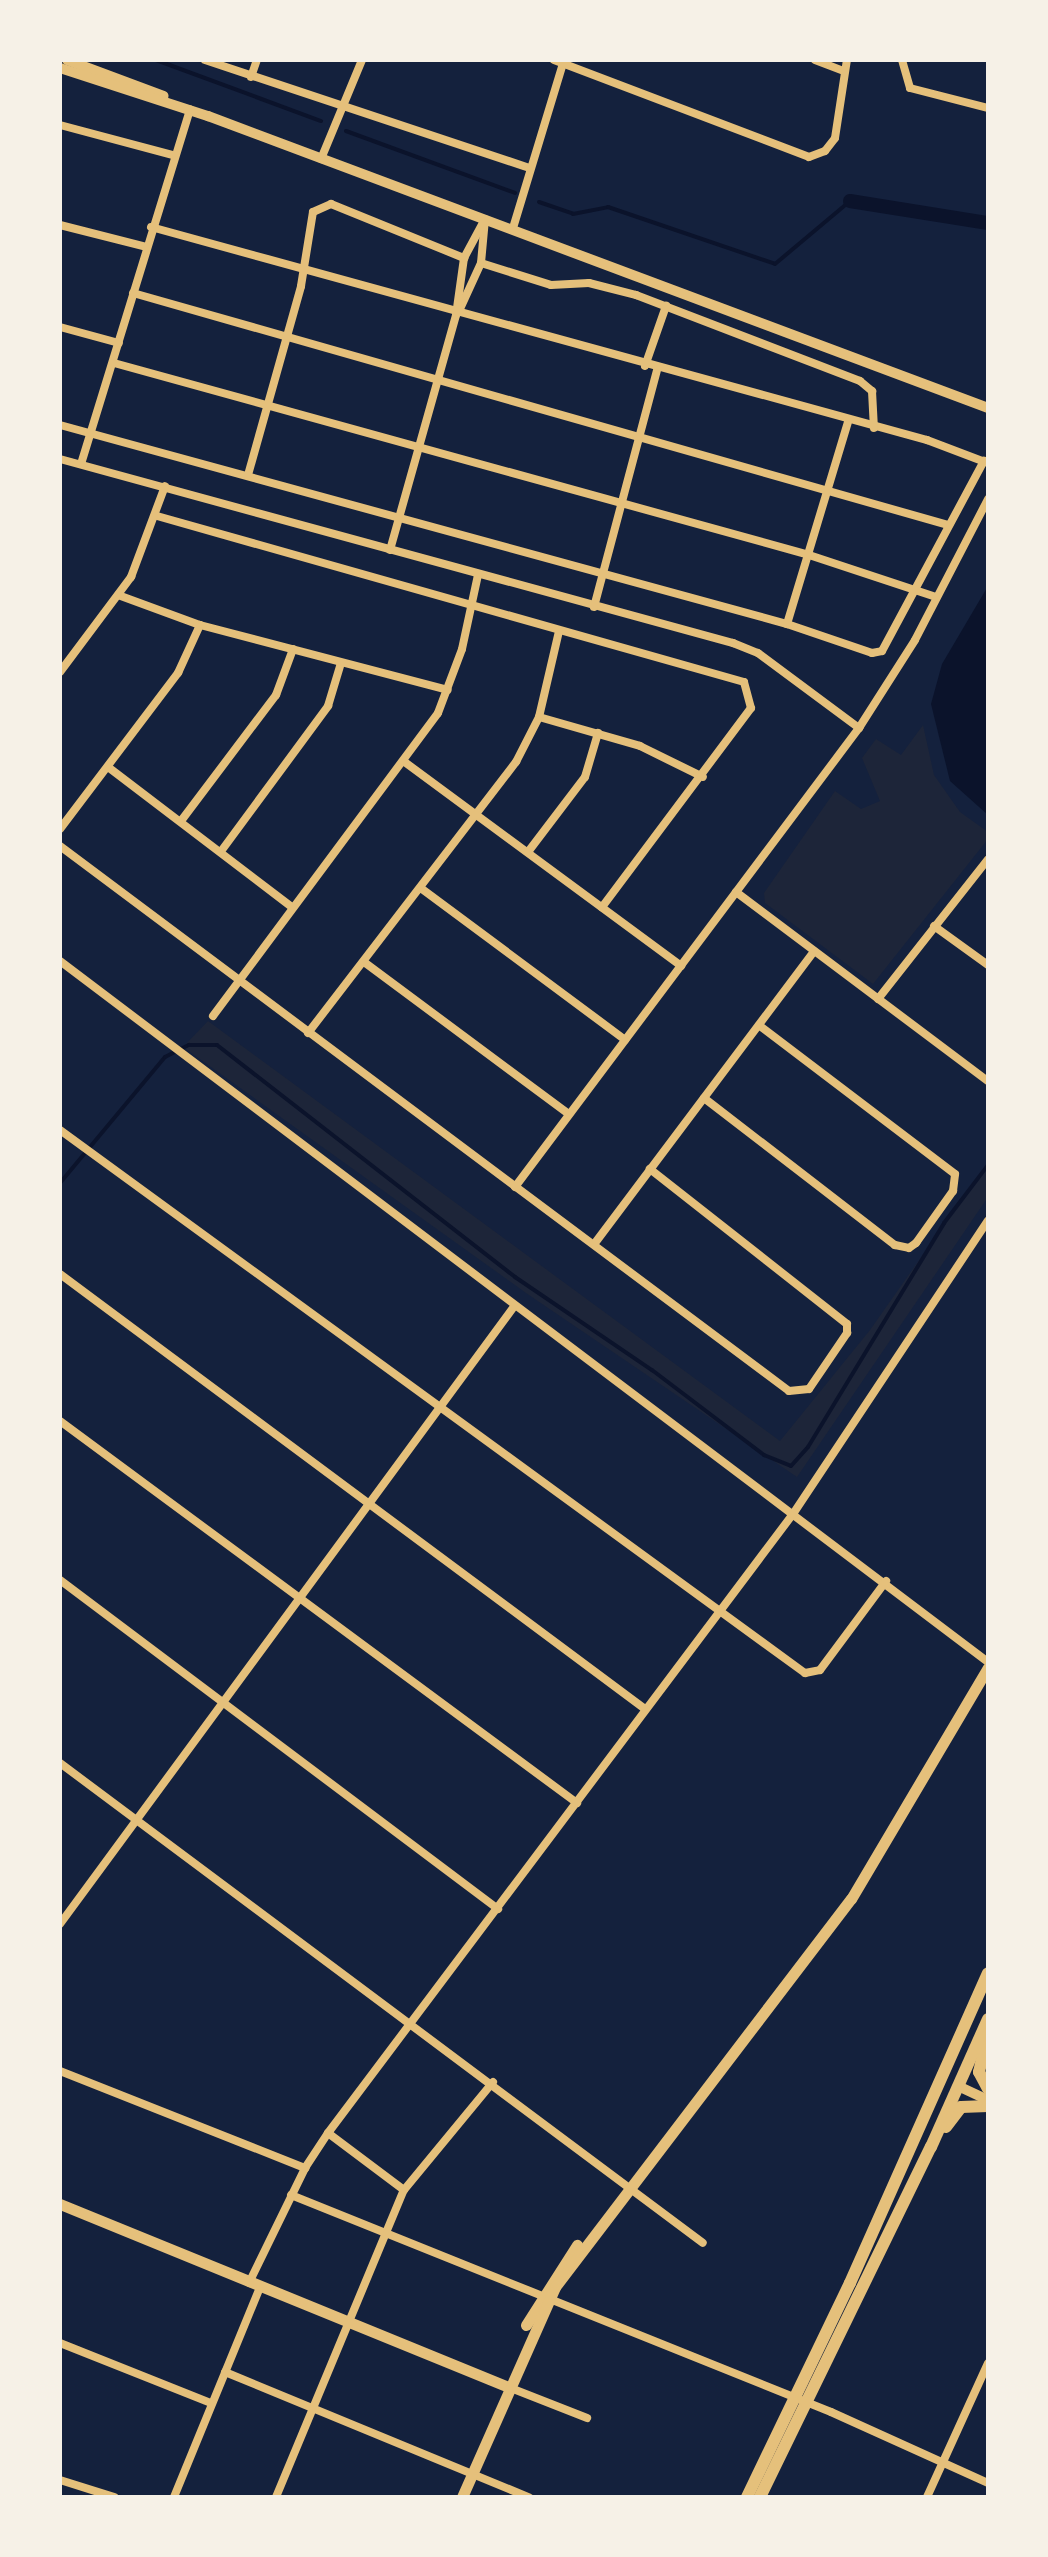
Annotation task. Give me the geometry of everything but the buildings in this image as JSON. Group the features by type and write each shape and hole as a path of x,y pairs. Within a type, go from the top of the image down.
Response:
{"main road":[{"path":"462,2497 505,2386 545,2298 627,2184 809,1957 876,1855 988,1665"},
{"path":"760,2497 988,1973"},
{"path":"961,2088 958,2062 971,2012"},
{"path":"747,2497 802,2401 961,2088 988,2019"},
{"path":"988,2033 979,2072 988,2089"},
{"path":"921,2124 938,2098 961,2088"},
{"path":"931,2147 961,2107 988,2106"},
{"path":"60,2204 505,2386"},
{"path":"455,2497 469,2473"}],"street":[{"path":"67,60 321,159 513,228 988,408"},
{"path":"205,60 345,111 530,168"},
{"path":"251,77 257,60"},
{"path":"321,159 345,111 362,60"},
{"path":"815,60 844,71"},
{"path":"513,228 559,62 809,157 825,151 835,138 847,60"},
{"path":"902,60 903,79 922,95 988,108"},
{"path":"60,71 190,109"},
{"path":"81,464 93,434 173,155 190,109"},
{"path":"60,125 173,155"},
{"path":"248,475 287,336 313,212 331,204 464,258"},
{"path":"390,550 456,315 464,258 485,219"},
{"path":"456,315 481,263 485,219"},
{"path":"60,225 146,247"},
{"path":"60,425 787,624 872,653 882,651 948,525 986,462 151,227"},
{"path":"481,263 551,285 602,285 666,306 860,381 872,391 874,428"},
{"path":"133,293 827,487 948,525"},
{"path":"645,366 666,306"},
{"path":"60,327 119,343"},
{"path":"114,363 806,554 936,597"},
{"path":"594,607 657,370"},
{"path":"787,624 848,422"},
{"path":"60,459 758,653 859,728"},
{"path":"60,672 118,595 143,555 165,486"},
{"path":"515,1187 859,728 936,597 988,499"},
{"path":"157,516 559,631 736,677 750,691 751,708 703,777 602,907"},
{"path":"213,1016 292,907 406,763 448,690 473,605 478,575"},
{"path":"118,595 200,625 448,690"},
{"path":"60,829 178,673 200,625"},
{"path":"308,1033 422,889 516,762 539,717 559,631"},
{"path":"181,821 276,695 293,649"},
{"path":"222,850 328,706 341,663"},
{"path":"539,717 640,746 703,777"},
{"path":"528,852 585,777 598,733"},
{"path":"406,763 681,966"},
{"path":"108,767 222,850 292,907"},
{"path":"60,846 789,1391 809,1389 847,1333 847,1324 650,1169"},
{"path":"878,999 988,859"},
{"path":"422,889 625,1040"},
{"path":"736,892 988,1081"},
{"path":"934,926 988,965"},
{"path":"595,1243 814,951"},
{"path":"60,961 513,1308 886,1581 988,1665"},
{"path":"364,962 569,1114"},
{"path":"704,1098 903,1249 916,1243 953,1191 956,1182 949,1169 759,1025"},
{"path":"60,1130 716,1613 805,1673 813,1673 886,1581"},
{"path":"174,2497 225,2372 254,2285 305,2168 716,1613 793,1514 988,1221"},
{"path":"60,1274 645,1709"},
{"path":"60,1924 513,1308"},
{"path":"60,1421 577,1803"},
{"path":"60,1580 224,1700 498,1909"},
{"path":"60,1763 493,2082 703,2243"},
{"path":"60,2071 305,2168"},
{"path":"276,2497 404,2190 493,2082"},
{"path":"961,2088 988,2100"},
{"path":"328,2133 404,2190"},
{"path":"291,2195 385,2236 802,2401 988,2483"},
{"path":"60,2343 211,2403"},
{"path":"927,2497 988,2363"},
{"path":"225,2372 529,2497"},
{"path":"505,2386 587,2418"},
{"path":"60,2480 114,2497"},
{"path":"73,2497 77,2487"}],"shaded area":[{"path":"988,586 988,815 950,781 931,704 942,664"},
{"path":"923,725 934,775 960,812 988,832 988,839 873,984 765,903 764,893 835,791 861,809 880,801 862,758 876,739 901,755"},
{"path":"208,1021 780,1441 870,1330 988,1162 988,1197 797,1477 526,1293 183,1047"}],"waterway":[{"path":"156,60 321,121"},
{"path":"346,131 515,193"},
{"path":"539,202 573,214 608,207 775,264 850,201"},
{"path":"850,201 988,223"},
{"path":"60,1183 165,1057 189,1045 217,1045 515,1277 652,1370 764,1455 791,1466 808,1447 944,1223 988,1165"}]}
